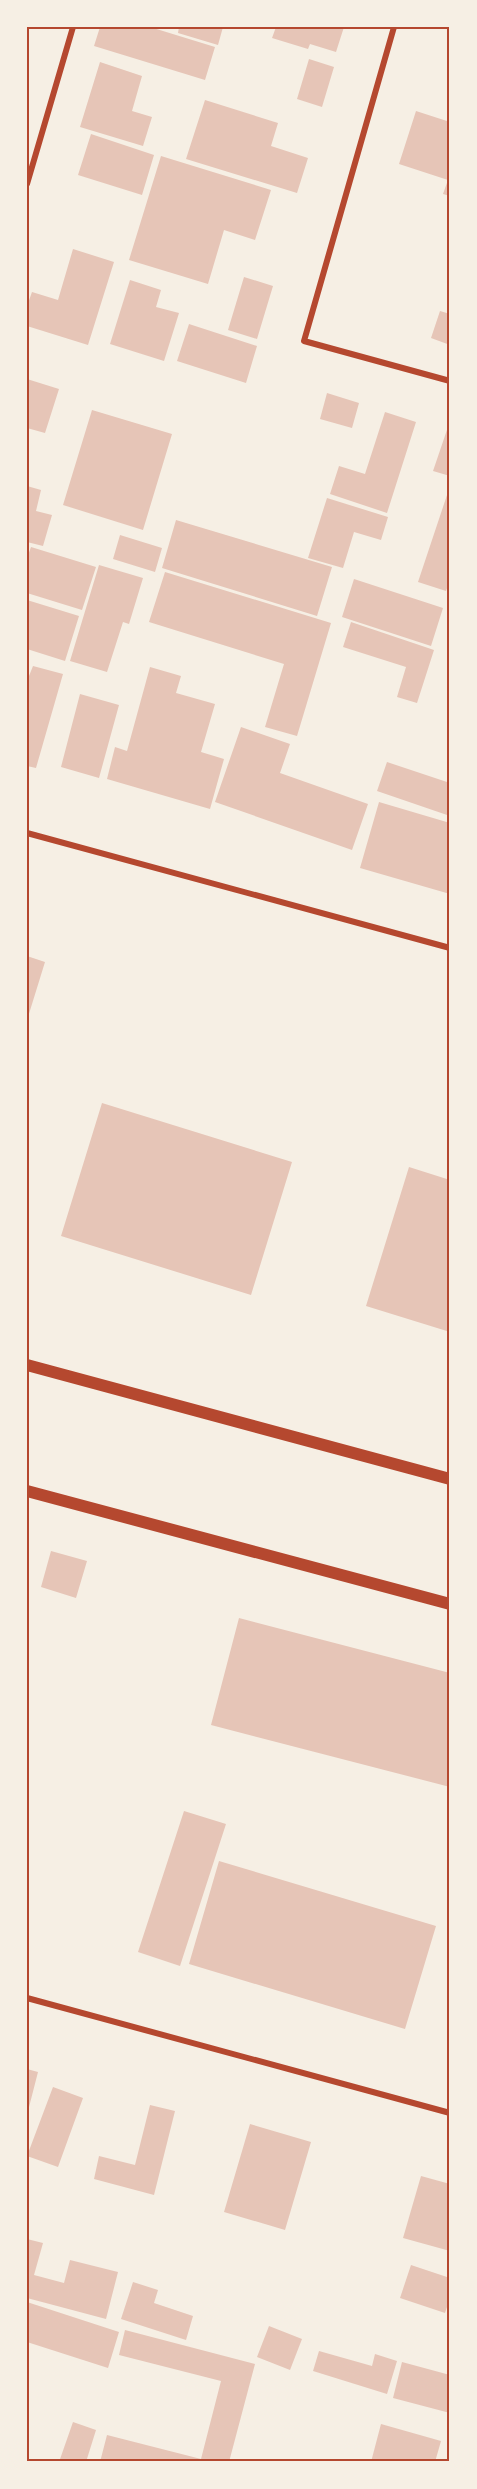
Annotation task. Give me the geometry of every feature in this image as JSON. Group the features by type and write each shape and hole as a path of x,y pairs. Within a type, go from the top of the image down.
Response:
{"main road":[{"path":"27,1365 450,1479"},
{"path":"27,1491 450,1604"}],"street":[{"path":"27,184 73,27"},
{"path":"394,27 304,341 450,381"},
{"path":"27,833 450,948"},
{"path":"27,1998 450,2113"}],"building":[{"path":"100,27 150,27 215,47 205,80 94,46"},
{"path":"179,27 223,27 218,45 178,33"},
{"path":"276,27 344,27 336,52 310,44 308,49 272,38"},
{"path":"309,59 334,67 322,107 297,99"},
{"path":"100,62 142,76 132,111 152,117 143,146 80,127"},
{"path":"205,100 278,123 271,146 308,158 297,193 186,159"},
{"path":"416,111 450,122 450,196 443,194 448,180 399,164"},
{"path":"91,134 154,155 142,195 78,175"},
{"path":"161,156 271,190 255,240 224,230 208,284 129,260"},
{"path":"73,249 114,262 88,345 27,326 27,306 32,292 58,300"},
{"path":"244,277 273,286 257,339 228,330"},
{"path":"130,280 161,290 156,307 179,313 164,361 110,344"},
{"path":"440,311 450,314 450,345 431,338"},
{"path":"189,324 257,346 246,383 177,361"},
{"path":"27,379 59,389 45,433 27,428"},
{"path":"327,393 359,403 352,428 320,419"},
{"path":"92,410 172,434 143,530 63,505"},
{"path":"385,412 416,422 387,513 330,494 339,466 365,474"},
{"path":"450,421 450,476 433,471"},
{"path":"27,486 41,490 36,511 52,515 43,546 27,542"},
{"path":"450,486 450,580 446,591 418,582"},
{"path":"327,498 388,517 381,540 354,532 343,568 308,558"},
{"path":"176,520 332,567 317,616 162,568"},
{"path":"120,535 162,548 155,572 113,559"},
{"path":"31,547 96,567 82,610 27,593 27,558"},
{"path":"99,565 143,578 129,624 123,622 107,672 70,661"},
{"path":"165,572 331,623 297,736 265,727 284,664 149,622"},
{"path":"354,579 443,608 431,646 342,617"},
{"path":"27,600 79,616 65,661 27,649"},
{"path":"351,622 434,650 417,703 397,697 406,667 343,647"},
{"path":"33,666 63,674 36,768 27,766 27,681"},
{"path":"150,667 181,676 176,693 215,704 201,752 224,759 210,809 107,779 115,747 127,751"},
{"path":"80,694 119,705 99,778 61,767"},
{"path":"241,727 290,744 280,773 368,804 352,850 215,802"},
{"path":"387,762 450,783 450,816 377,791"},
{"path":"379,802 450,823 450,894 360,868"},
{"path":"27,956 45,962 28,1017 27,1017"},
{"path":"102,1103 292,1162 251,1295 61,1236"},
{"path":"409,1167 450,1180 450,1332 366,1306"},
{"path":"51,1551 87,1561 76,1598 41,1587"},
{"path":"239,1618 450,1673 450,1787 211,1725"},
{"path":"184,1811 226,1824 180,1966 138,1952"},
{"path":"219,1861 436,1926 405,2029 189,1964"},
{"path":"27,2069 38,2072 28,2111 27,2111"},
{"path":"53,2087 83,2098 58,2167 27,2156"},
{"path":"150,2105 175,2111 154,2195 94,2179 99,2156 135,2165"},
{"path":"250,2124 311,2142 285,2230 224,2212"},
{"path":"421,2176 450,2184 450,2251 403,2238"},
{"path":"27,2239 43,2243 34,2275 64,2283 70,2260 118,2272 106,2319 27,2298"},
{"path":"411,2265 450,2278 450,2298 445,2313 400,2298"},
{"path":"133,2282 158,2290 154,2303 193,2316 186,2340 121,2319"},
{"path":"27,2302 119,2332 108,2368 27,2342"},
{"path":"269,2326 302,2339 290,2370 257,2357"},
{"path":"125,2330 255,2364 229,2462 100,2462 107,2435 201,2459 221,2381 119,2355"},
{"path":"319,2351 372,2366 375,2354 397,2361 387,2394 313,2371"},
{"path":"402,2362 450,2375 450,2413 393,2398"},
{"path":"73,2422 96,2430 86,2462 59,2462"},
{"path":"381,2424 441,2441 435,2462 371,2462"}]}
